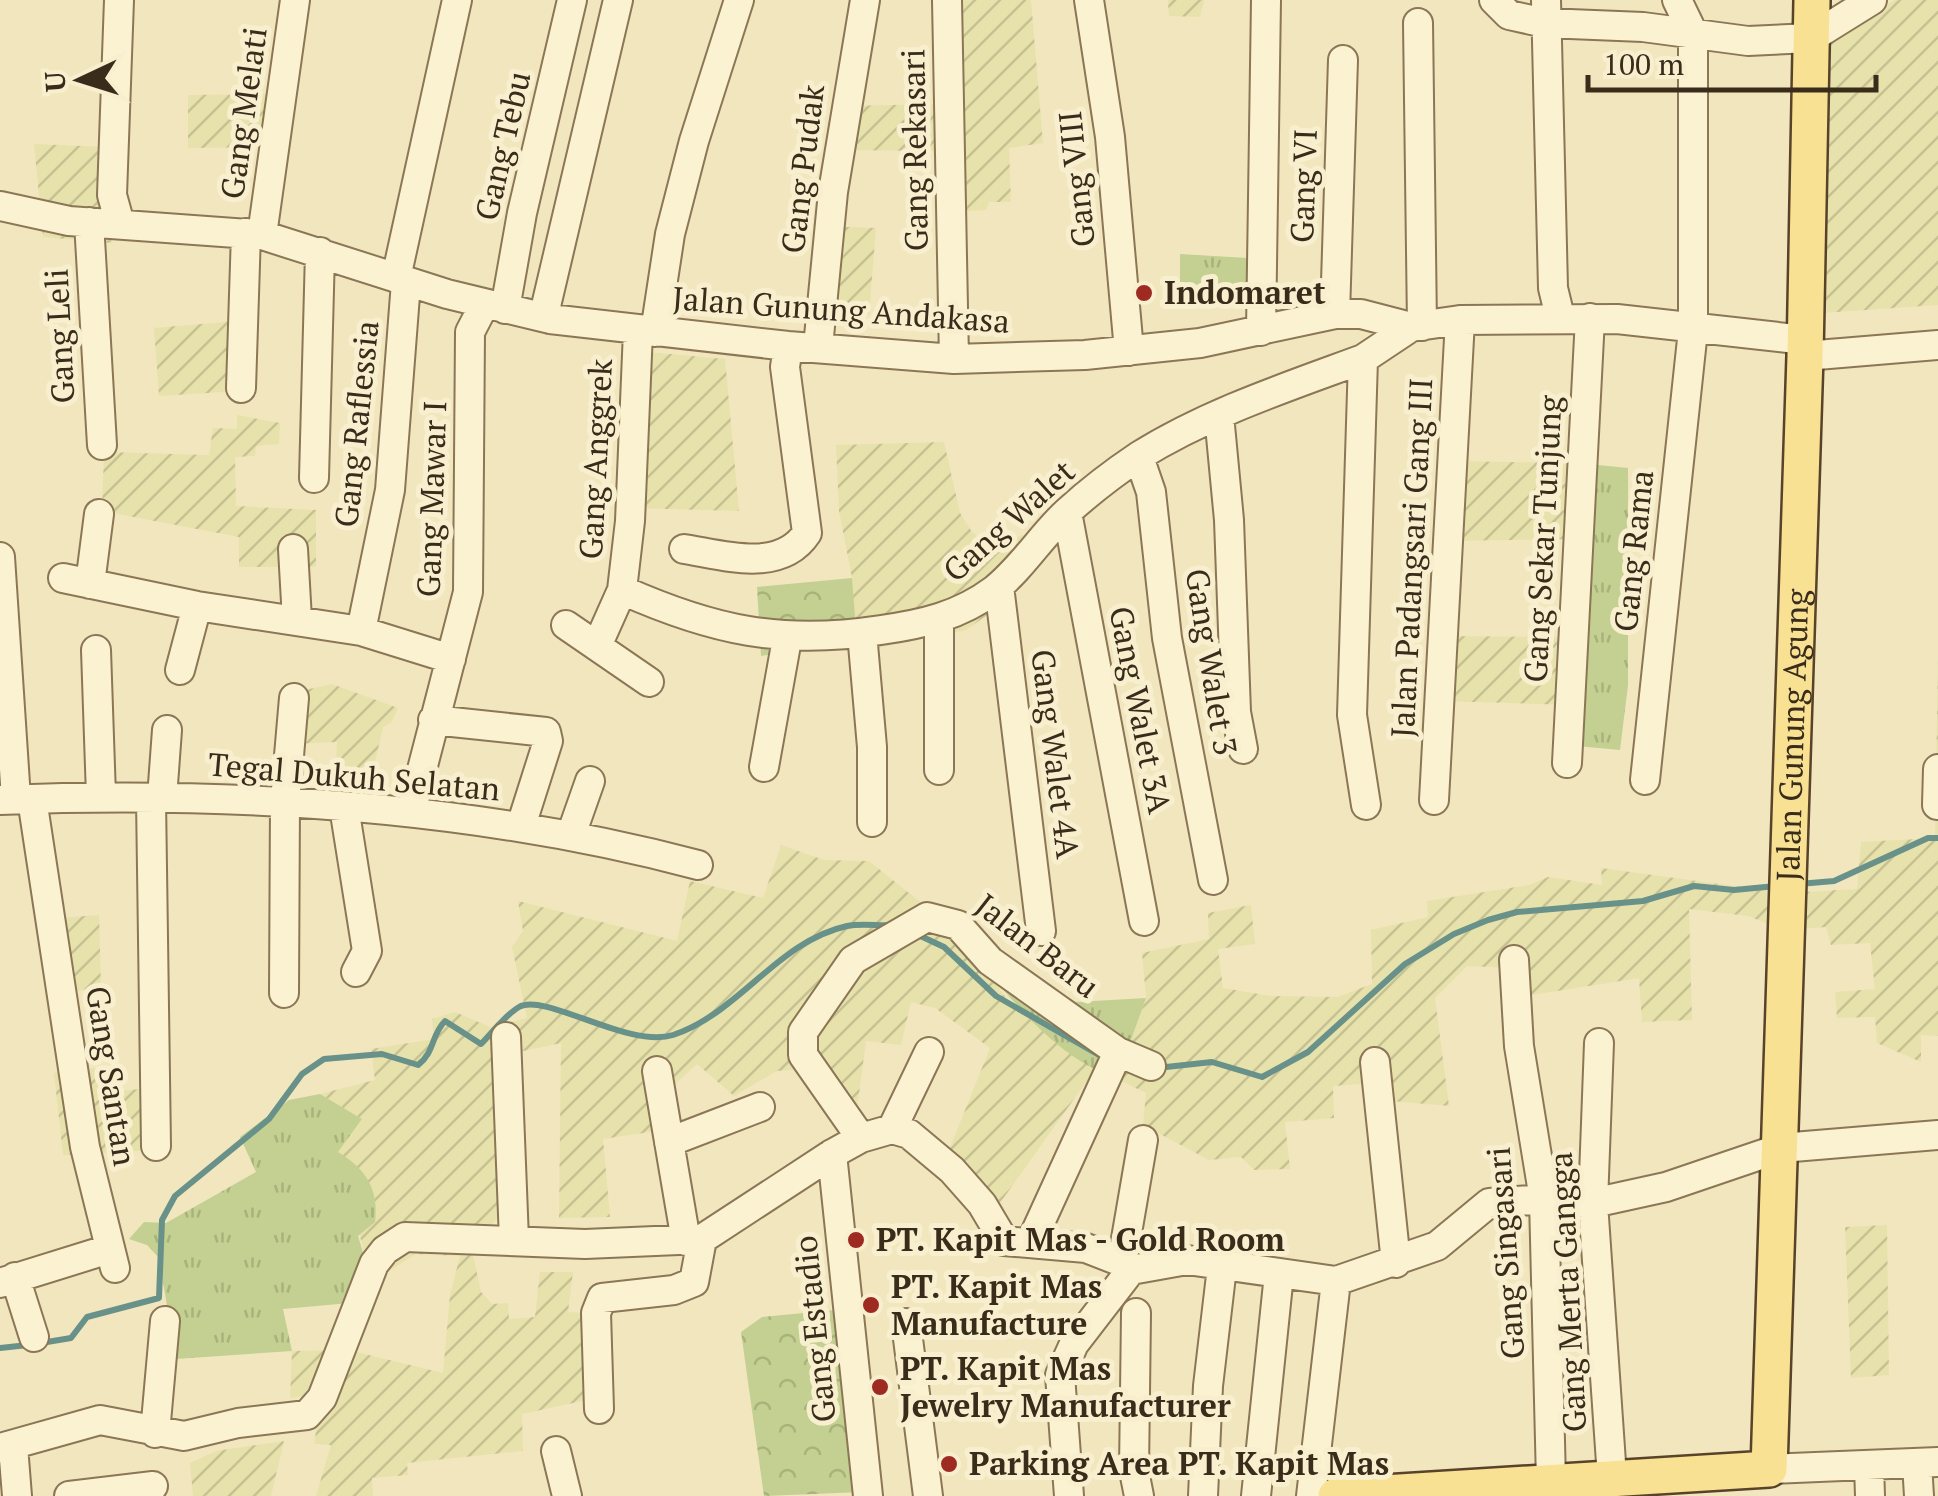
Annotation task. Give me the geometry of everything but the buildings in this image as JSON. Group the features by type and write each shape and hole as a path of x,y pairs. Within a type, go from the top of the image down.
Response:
{"main road":[{"name":"Jalan Gunung Agung","path":"1752,1478 1781,1148 1812,0"},
{"path":"1336,1496 1619,1483 1680,1485 1752,1478"}],"street":[{"path":"118,0 112,195 120,224"},
{"name":"Gang Melati","path":"241,388 254,234 295,0"},
{"name":"Gang Raflessia","path":"361,631 390,490 401,280 458,0"},
{"name":"Gang Tebu","path":"494,307 522,213 572,0"},
{"path":"548,313 618,0"},
{"name":"Gang Anggrek","path":"597,646 622,590 646,332 694,141 740,0"},
{"name":"Gang Pudak","path":"818,347 832,192 866,0"},
{"name":"Gang Rekasari","path":"947,0 954,359"},
{"name":"Gang VIII","path":"1089,0 1112,151 1129,351"},
{"path":"1261,331 1266,0"},
{"path":"1494,0 1509,15 1545,12 1748,41 1811,38 1872,0"},
{"path":"1677,0 1693,33 1693,330"},
{"path":"1545,12 1552,288 1560,316"},
{"path":"1417,326 1418,23"},
{"name":"Gang VI","path":"1334,314 1343,60"},
{"name":"Jalan Gunung Andakasa","path":"0,206 89,222 254,234 494,307 646,332 954,359 1129,351 1261,331 1334,314 1361,314 1417,326 1460,320 1590,318 1805,348 1938,345"},
{"name":"Gang Leli","path":"89,222 102,445"},
{"path":"314,478 320,252"},
{"name":"Gang Mawar I","path":"411,812 468,592 470,332 494,307"},
{"name":"Gang Sekar Tunjung","path":"1567,764 1590,318"},
{"name":"Jalan Padangsari Gang III","path":"1434,800 1460,320"},
{"name":"Gang Walet","path":"622,590 693,618 788,638 862,633 939,619 972,606 998,586 1067,512 1139,456 1219,415 1363,359 1417,326"},
{"name":"Gang Rama","path":"1645,780 1693,330"},
{"path":"684,549 757,560 800,544 806,534 785,367 788,346"},
{"path":"1363,359 1352,715 1366,805"},
{"path":"1219,415 1229,520 1236,712 1244,749"},
{"name":"Gang Walet 3","path":"1139,456 1151,492 1168,638 1213,880"},
{"name":"Gang Walet 3A","path":"1067,512 1144,921"},
{"path":"99,514 77,581 197,606 361,631 451,659"},
{"path":"293,549 298,620"},
{"name":"Gang Santan","path":"0,558 16,800 112,1258 8,1280"},
{"name":"Gang Walet 4A","path":"998,586 1042,931"},
{"path":"180,670 197,606"},
{"path":"939,619 939,770"},
{"path":"566,624 649,682"},
{"path":"862,633 872,747 872,822"},
{"path":"764,766 788,638"},
{"path":"96,650 102,796"},
{"path":"284,994 285,802 294,698"},
{"path":"433,720 546,732 548,741 521,826"},
{"path":"156,1146 157,799 167,730"},
{"path":"1938,770 1938,805"},
{"path":"570,835 590,781"},
{"name":"Tegal Dukuh Selatan","path":"16,800 102,796 285,802 356,800 570,835 698,865"},
{"path":"356,800 368,951 356,972"},
{"name":"Jalan Baru","path":"861,1138 800,1044 853,960 917,920 942,918 958,925 990,961 1118,1052 1152,1066"},
{"name":"Gang Singasari","path":"1514,960 1519,1046 1544,1199 1562,1486"},
{"path":"506,1037 514,1240"},
{"name":"Gang Merta Gangga","path":"1599,1043 1592,1203 1619,1483"},
{"path":"892,1130 929,1052"},
{"path":"1032,1240 1118,1052"},
{"path":"1375,1062 1396,1263"},
{"path":"599,1408 596,1313 602,1298 674,1290 694,1282 694,1240 669,1142 657,1071"},
{"path":"669,1142 760,1107"},
{"path":"17,1496 6,1447 100,1420 184,1436 238,1423 307,1415 316,1409 366,1280 381,1254 405,1237 694,1240 832,1154 861,1138 892,1130 909,1134 952,1170 982,1204 1004,1240 1086,1248 1126,1266 1187,1260 1336,1281 1396,1263 1452,1236 1489,1203 1544,1199 1592,1203 1666,1187 1781,1148 1938,1135"},
{"path":"1069,1496 1060,1375 1074,1344 1126,1266 1143,1140"},
{"name":"Gang Estadio","path":"832,1154 868,1496"},
{"path":"1203,1496 1208,1386 1222,1267"},
{"path":"1256,1496 1279,1274"},
{"path":"8,1280 34,1337"},
{"path":"1311,1496 1336,1281"},
{"path":"1136,1313 1134,1470 1139,1496"},
{"path":"154,1433 165,1321"},
{"path":"906,1323 928,1496"},
{"path":"556,1451 567,1496"},
{"path":"1752,1478 1808,1482 1869,1465 1928,1463 1919,1496"},
{"path":"1869,1465 1870,1496"},
{"path":"70,1496 152,1486"}],"shaded area":[{"path":"946,0 1031,0 1043,143 1009,148 1011,202 989,202 986,210 940,213 941,151 834,150 841,106 943,104"},
{"path":"1168,0 1204,0 1200,17 1169,16"},
{"path":"1895,0 1938,0 1938,305 1808,314 1804,52"},
{"path":"279,94 274,147 188,148 188,95"},
{"path":"34,144 108,147 112,243 43,237"},
{"path":"824,226 876,228 869,315 812,309"},
{"path":"236,321 240,391 159,396 154,328"},
{"path":"626,350 725,359 739,511 629,508"},
{"path":"237,415 280,423 279,444 256,446 255,456 235,457 236,506 316,510 316,567 239,567 239,537 102,511 104,452 209,455 213,428 237,429"},
{"path":"944,442 960,513 972,532 993,546 1090,510 1043,548 993,611 966,630 853,653 852,578 839,511 836,445"},
{"path":"1446,461 1578,463 1572,539 1446,541"},
{"path":"1442,636 1574,637 1571,705 1442,701"},
{"path":"1938,655 1938,1036 1921,1035 1921,1062 1877,1043 1875,1017 1837,1018 1835,992 1875,989 1870,943 1831,945 1826,927 1784,930 1748,916 1689,909 1692,1020 1642,1022 1639,978 1519,997 1513,968 1467,966 1435,998 1449,1106 1392,1101 1361,1084 1333,1086 1334,1118 1285,1122 1290,1169 1254,1170 1241,1157 1209,1160 1143,1125 1146,1093 1117,1079 1146,998 1142,953 1209,939 1208,913 1251,905 1255,944 1218,949 1223,988 1271,996 1337,997 1372,984 1371,930 1428,917 1427,901 1529,885 1548,877 1602,885 1601,868 1785,893 1857,889 1861,842 1935,838"},
{"path":"332,684 398,708 391,723 383,727 374,767 336,769 337,742 290,744 300,691"},
{"path":"781,845 824,860 869,861 965,938 1005,997 1094,1071 985,1224 941,1170 990,1048 935,1008 911,1002 901,1045 866,1041 857,1109 815,1048 804,1069 777,1071 734,1096 697,1064 674,1085 663,1130 603,1139 610,1217 559,1218 561,1043 505,1055 500,1216 481,1235 473,1255 481,1292 492,1304 508,1303 509,1319 535,1317 540,1272 573,1272 568,1312 584,1313 587,1400 522,1414 523,1451 407,1463 408,1475 372,1478 373,1496 316,1496 331,1445 314,1444 322,1394 290,1398 292,1351 348,1350 443,1373 450,1295 460,1256 416,1254 372,1282 338,1152 362,1119 320,1094 375,1080 371,1049 434,1039 432,1019 455,1012 490,1027 527,1018 512,947 523,931 518,901 677,941 690,881 763,898"},
{"path":"99,915 101,988 52,993 45,919"},
{"path":"104,1067 108,1092 151,1088 155,1150 63,1155 54,1073"},
{"path":"1887,1225 1889,1375 1851,1378 1845,1227"},
{"path":"284,1441 271,1496 193,1496 190,1463 216,1451"}],"green space":[{"path":"1180,254 1248,258 1249,299 1180,301"},
{"path":"1578,463 1628,468 1628,685 1620,750 1566,745"},
{"path":"852,578 857,643 761,656 757,587"},
{"path":"965,938 1076,1002 1146,998 1117,1079 1072,1056 1051,1039 995,979"},
{"path":"320,1094 362,1119 338,1152 363,1173 375,1200 375,1222 358,1236 372,1282 361,1302 283,1309 292,1351 176,1359 159,1258 147,1245 129,1239 144,1222 166,1223 256,1172 240,1137 289,1100"},
{"path":"835,1310 862,1492 764,1496 741,1332 762,1317"}],"waterway":[{"path":"1799,884 1834,881 1928,838 1938,838"},
{"path":"1157,1068 1212,1062 1262,1077 1308,1052 1405,964 1454,934 1488,920 1517,912 1643,901 1694,886 1734,890 1776,886"},
{"path":"41,1343 71,1338 87,1317 159,1298 162,1220 175,1196 269,1119 302,1074 324,1059 382,1054 418,1065 445,1021 481,1044 514,1010 531,1004 634,1034 673,1035 718,1011 800,946 822,934 852,925 893,925"},
{"path":"914,933 944,947 996,996 1106,1059"},
{"path":"0,1348 28,1345"}],"place":[{"name":"Indomaret","path":"1144,293"},
{"name":"PT. Kapit Mas - Gold Room","path":"856,1240"},
{"name":"PT. Kapit Mas Manufacture","path":"871,1305"},
{"name":"PT. Kapit Mas Jewelry Manufacturer","path":"880,1387"},
{"name":"Parking Area PT. Kapit Mas","path":"949,1464"}]}
